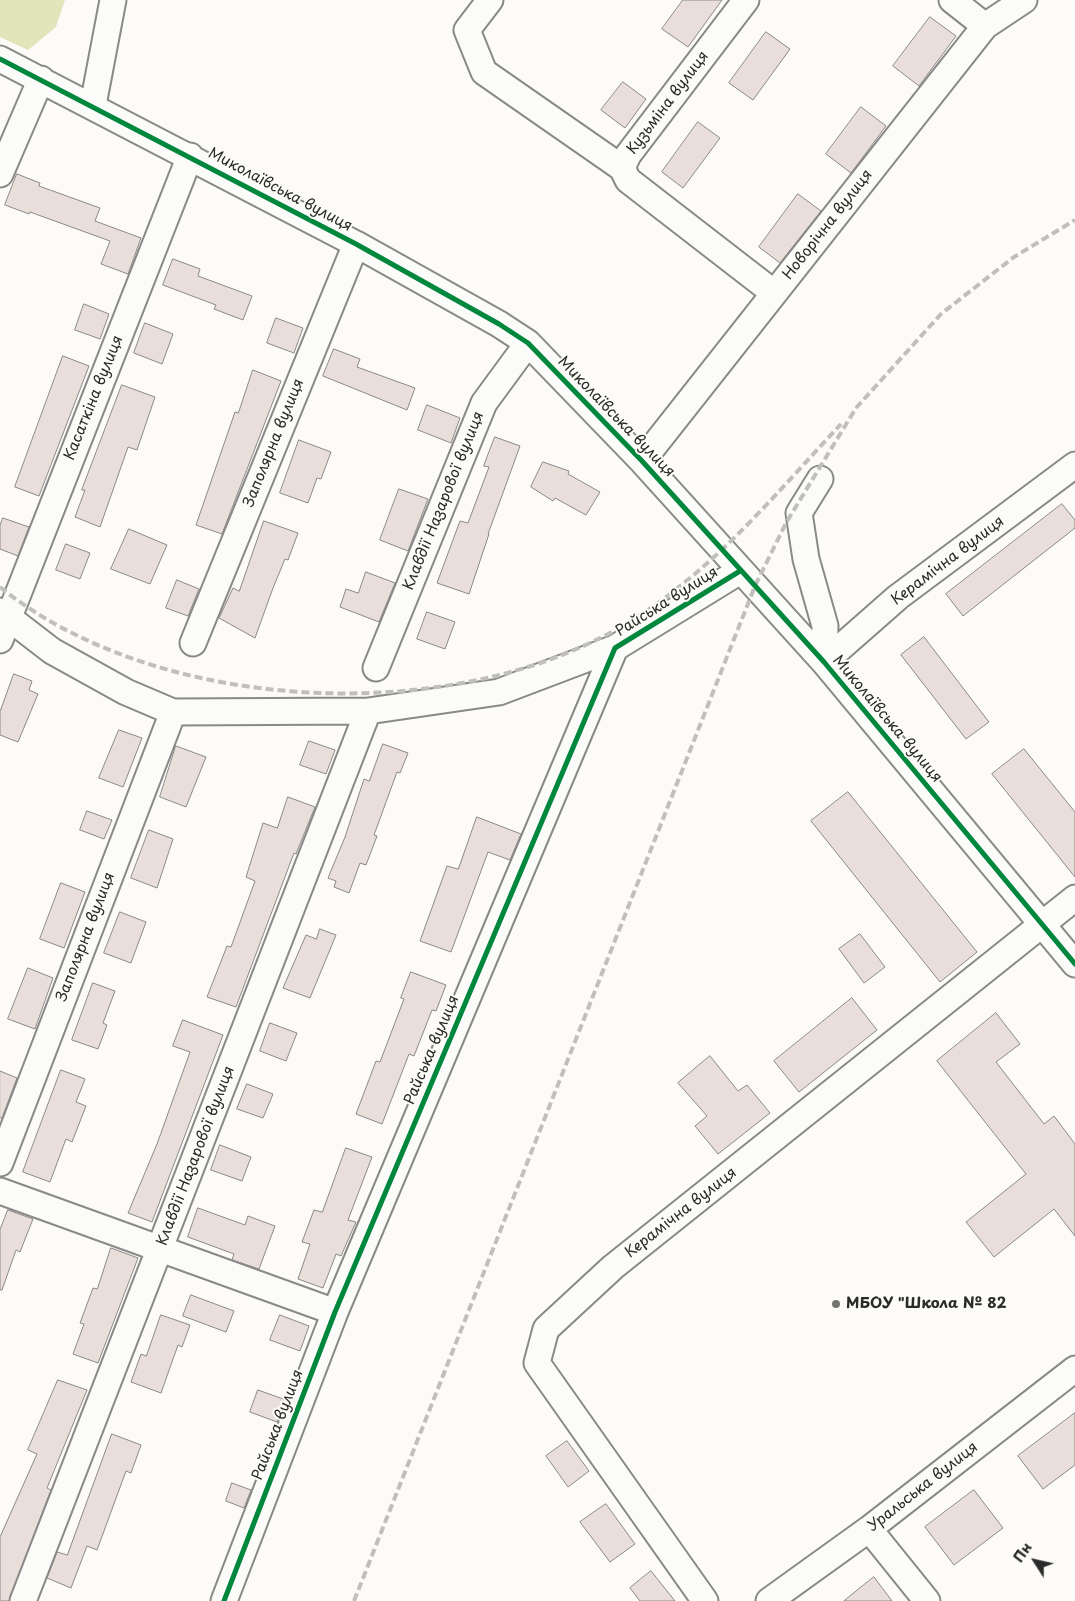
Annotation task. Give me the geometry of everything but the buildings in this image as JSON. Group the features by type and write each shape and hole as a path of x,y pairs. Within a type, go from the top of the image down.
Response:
{"street":[{"path":"93,105 113,0"},
{"path":"490,0 468,30 484,72 622,168"},
{"name":"Кузьміна вулиця","path":"746,0 628,155 622,168 628,180 774,293"},
{"path":"952,0 985,26"},
{"name":"Новорічна вулиця","path":"642,461 985,26 1024,0"},
{"name":"Миколаївська вулиця","path":"0,59 93,105 356,244 499,324 528,343 642,461 824,662 1075,964"},
{"path":"0,174 41,78"},
{"name":"Касаткіна вулиця","path":"3,623 190,156"},
{"name":"Заполярна вулиця","path":"193,643 356,244"},
{"name":"Клавдії Назарової вулиця","path":"376,668 484,403 528,343"},
{"name":"Керамічна вулиця","path":"824,662 898,597 1075,464"},
{"path":"820,479 799,513 806,558 825,626 824,662"},
{"name":"Райська вулиця","path":"224,1601 335,1312 615,648 740,571"},
{"path":"3,623 126,692 173,712 368,711 499,692 615,648"},
{"name":"Клавдії Назарової вулиця","path":"23,1601 368,711"},
{"name":"Заполярна вулиця","path":"0,1163 173,712"},
{"name":"Керамічна вулиця","path":"705,1601 537,1363 546,1329 613,1267 1075,898"},
{"path":"0,1191 335,1312"},
{"name":"Уральська вулиця","path":"769,1601 869,1529 1075,1369"},
{"path":"869,1529 927,1601"}],"green space":[{"path":"0,0 65,0 56,27 28,50 0,37"}],"railway":[{"path":"354,1601 755,586 786,523 856,408 941,314 1014,257 1075,220"},
{"path":"0,587 63,628 134,659 212,680 294,692 376,693 456,684 533,665 602,637 637,617 701,569 759,513 841,424"}],"cycle path":[{"path":"0,59 356,244 499,324 528,343 642,461 824,662 1075,964"},
{"path":"224,1601 335,1312 615,648 740,571"}],"place":[{"name":"МБОУ \"Школа № 82","path":"836,1304"}]}
